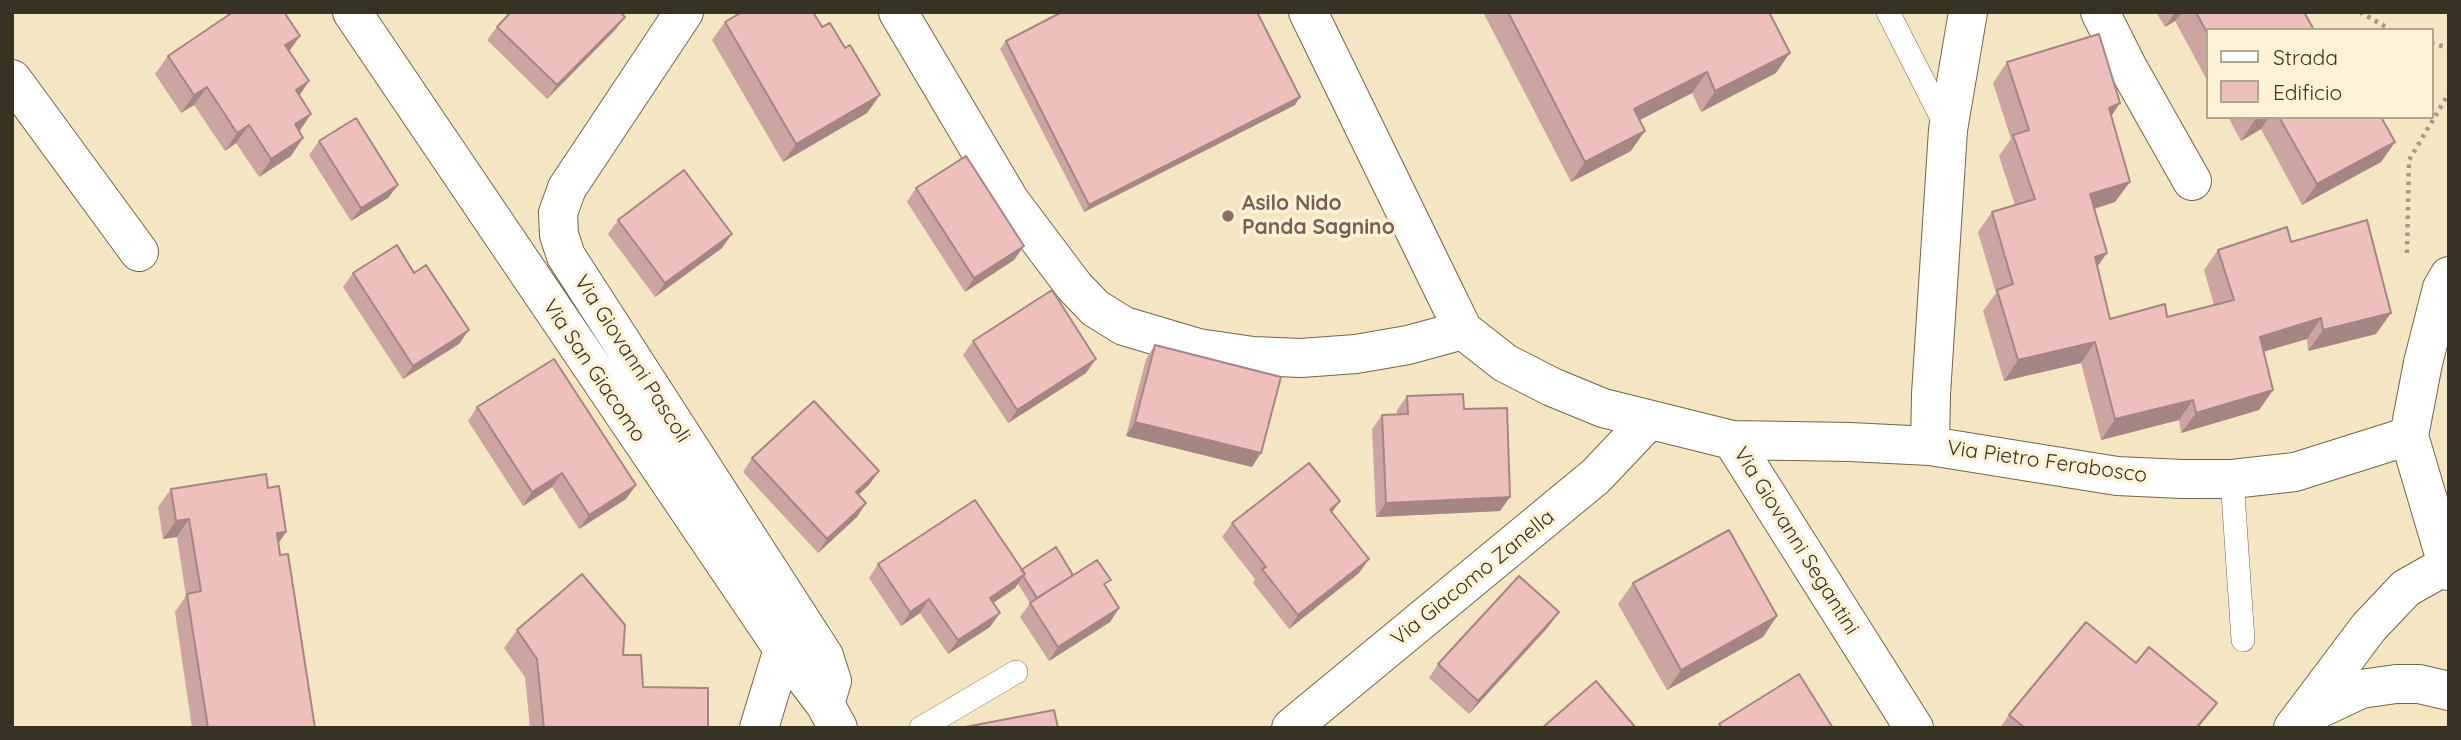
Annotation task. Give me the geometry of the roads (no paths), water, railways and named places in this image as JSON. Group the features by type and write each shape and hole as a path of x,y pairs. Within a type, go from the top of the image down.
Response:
{"street":[{"name":"Via San Giacomo","path":"352,12 783,649 832,716"},
{"name":"Via Giovanni Pascoli","path":"684,12 567,188 558,213 559,234 566,256 824,656 832,681 832,716"},
{"path":"898,12 1010,201 1074,286 1096,308 1124,326 1198,348 1253,356 1301,359 1356,354 1408,345 1463,330"},
{"name":"Via Giovanni Segantini","path":"1308,12 1463,330 1504,363 1552,387 1604,408 1648,421 1732,440 1914,728"},
{"name":"Via Pietro Ferabosco","path":"1930,446 1948,131 1968,12"},
{"path":"2100,12 2127,66 2192,181"},
{"path":"12,79 139,252"},
{"path":"2297,722 2369,627 2406,588 2448,568 2409,436 2423,363 2446,282"},
{"name":"Via Giacomo Zanella","path":"1291,728 1596,476 1648,421"},
{"name":"Via Pietro Ferabosco","path":"1732,440 1930,446 2117,476 2232,479 2295,472 2409,436"},
{"path":"758,728 783,649"},
{"path":"2297,722 2361,689 2407,684 2449,691"}],"lane":[{"path":"1888,12 1948,131"},
{"path":"2232,479 2243,640"},
{"path":"921,728 1016,672"}],"place":[{"name":"Asilo Nido Panda Sagnino","path":"1228,216"}]}
